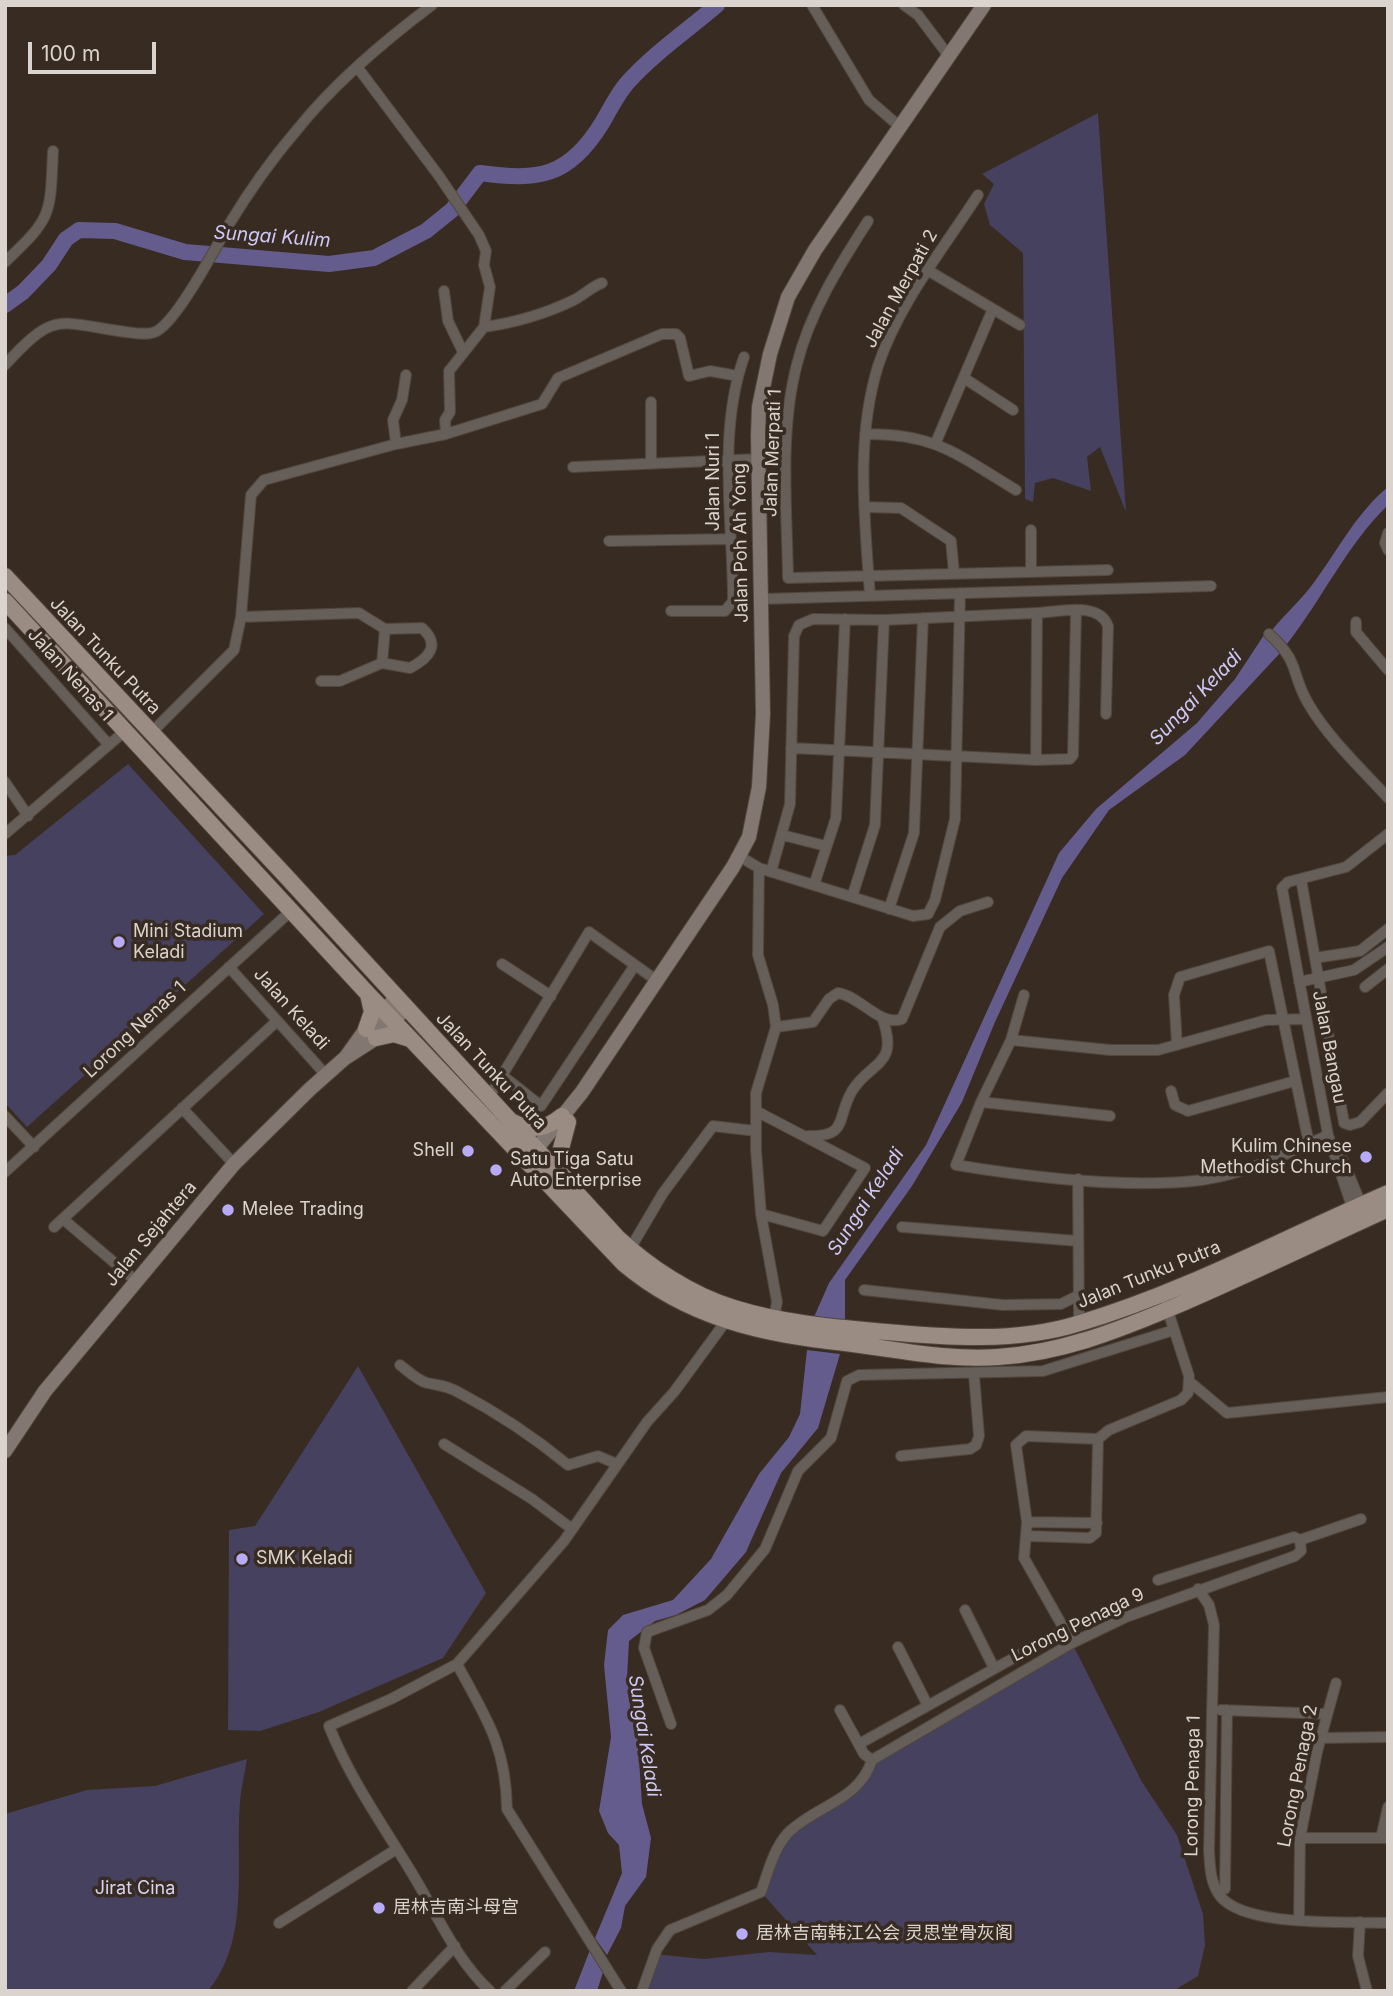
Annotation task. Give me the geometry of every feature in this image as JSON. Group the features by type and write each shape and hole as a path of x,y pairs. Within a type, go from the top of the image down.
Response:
{"main road":[{"name":"Jalan Poh Ah Yong","path":"536,1160 739,856 757,811 763,714 759,407 769,354 788,297 815,250 984,5"},
{"name":"Jalan Tunku Putra","path":"5,576 511,1121 536,1160 578,1194 630,1250 657,1270 712,1299 733,1308 774,1318 806,1332"},
{"name":"Jalan Tunku Putra","path":"5,601 389,1016 536,1160 641,1278 671,1297 726,1321 847,1336 964,1357 1028,1354 1090,1341 1242,1279 1360,1205"},
{"path":"120,700 126,716 125,731 137,730 155,737"},
{"path":"368,994 372,1012 371,1034 394,1034 417,1045"},
{"name":"Jalan Sejahtera","path":"5,1451 45,1391 233,1164 401,1003"},
{"path":"511,1121 523,1128 537,1129 565,1119"},
{"path":"565,1119 559,1156 564,1177 578,1194"},
{"name":"Jalan Tunku Putra","path":"847,1336 987,1337 1079,1324 1162,1293 1360,1205 1388,1209"}],"street":[{"path":"5,365 28,340 52,324 73,323 146,334 159,330 204,270 226,229 296,131 358,68 432,5"},
{"path":"812,5 869,100 899,126"},
{"path":"904,5 918,15 948,55"},
{"path":"358,68 466,214 486,251 484,265 490,287 484,327 447,380 450,412 445,420 446,434"},
{"path":"5,262 44,220 50,202 53,150"},
{"name":"Jalan Merpati 2","path":"870,596 864,507 865,434 874,384 883,354 929,271 978,195"},
{"name":"Jalan Merpati 1","path":"868,575 788,578 788,430 797,363 809,327 835,273 869,221"},
{"path":"929,271 988,304 992,311 1020,325"},
{"path":"484,327 504,324 577,299 602,283"},
{"path":"444,291 448,321 464,352"},
{"path":"936,442 992,311"},
{"path":"155,737 234,650 241,617 254,489 264,480 396,444 446,434 542,404 558,378 662,334 676,334 680,338 689,376 710,371 737,376"},
{"name":"Jalan Nuri 1","path":"671,611 725,611 730,607 729,463 737,376 744,357"},
{"path":"396,444 393,420 402,400 406,375"},
{"path":"964,378 1013,410"},
{"path":"651,402 651,464"},
{"path":"865,434 899,433 936,442 1016,490"},
{"path":"573,467 758,460"},
{"path":"864,507 901,508 951,541 954,573"},
{"path":"1031,530 1031,572"},
{"path":"1387,549 1388,533"},
{"path":"609,541 731,539"},
{"path":"868,575 1108,570"},
{"path":"761,599 1212,586"},
{"path":"739,856 759,868 889,909 913,916 928,914 935,900 955,818 960,593"},
{"path":"771,872 790,804 794,636 799,625 813,619 884,620 1094,610 1105,617 1108,626 1106,715"},
{"path":"791,748 1065,761 1073,755 1076,611"},
{"path":"241,617 359,613 385,629 422,628 430,635 433,646 431,653 410,668 382,663 340,681 321,681"},
{"path":"1036,760 1037,613"},
{"path":"889,909 914,833 923,618"},
{"path":"814,885 836,818 845,619"},
{"path":"852,897 874,825 884,620"},
{"path":"1356,622 1356,632 1388,670"},
{"name":"Jalan Nenas 1","path":"5,628 109,745"},
{"path":"382,663 385,629"},
{"path":"1269,634 1287,651 1304,695 1317,717 1388,798"},
{"path":"5,834 125,731"},
{"path":"7,789 27,816"},
{"path":"1388,834 1346,867 1297,880 1315,958 1344,1123 1350,1125 1360,1122 1388,1093"},
{"path":"782,835 826,846"},
{"path":"759,868 758,955 776,1027 756,1093 756,1131 761,1214 777,1302 774,1318"},
{"name":"Jalan Bangau","path":"1297,880 1282,888 1305,1019 1328,1135 1342,1158 1360,1205"},
{"path":"887,1037 902,1018 940,927 960,911 988,902"},
{"name":"Lorong Nenas 1","path":"34,1147 292,911"},
{"path":"1315,958 1360,951 1388,929"},
{"path":"489,1097 589,932 656,979"},
{"path":"1299,982 1319,980 1354,970 1388,947"},
{"path":"1177,1045 1174,995 1180,977 1269,951 1308,1144"},
{"path":"502,964 551,996"},
{"path":"503,1076 541,1106 635,965"},
{"name":"Jalan Keladi","path":"229,967 326,1075"},
{"path":"1364,987 1388,969"},
{"path":"776,1027 813,1022 829,999 838,993 850,996 882,1017 894,1021 902,1018"},
{"path":"1024,995 1010,1040 956,1165 1078,1179 1203,1180 1247,1168 1328,1135"},
{"path":"807,1136 827,1136 836,1131 851,1092 885,1057 887,1037 882,1017"},
{"path":"1010,1040 1110,1050 1158,1050 1266,1020 1305,1019"},
{"path":"54,1227 277,1021"},
{"path":"1171,1091 1175,1105 1188,1111 1295,1081"},
{"path":"981,1102 1110,1116"},
{"path":"182,1108 233,1164"},
{"path":"756,1111 865,1168 823,1231 761,1214"},
{"path":"5,1116 34,1147 5,1172"},
{"path":"630,1250 663,1193 713,1126 756,1131"},
{"path":"1078,1179 1079,1324"},
{"path":"63,1219 136,1281"},
{"path":"902,1227 1078,1241"},
{"path":"864,1290 1003,1305 1061,1304 1079,1294"},
{"path":"1072,1643 1024,1558 1027,1522 1016,1446 1026,1436 1098,1439 1110,1430 1181,1399 1188,1393 1190,1382 1162,1293"},
{"path":"490,1991 454,1946 408,1867 394,1850 346,1769 329,1726 391,1699 457,1664 572,1529 617,1464 726,1321"},
{"path":"671,1724 644,1648 647,1632 708,1610 727,1595 765,1549 798,1471 831,1438 847,1381 859,1375 974,1375 1043,1371 1174,1330"},
{"path":"400,1365 417,1378 429,1383 439,1382 460,1393 531,1435 569,1465 598,1456 617,1464"},
{"path":"901,1457 970,1449 976,1445 979,1436 974,1375"},
{"path":"1190,1382 1227,1413 1388,1397"},
{"path":"1027,1536 1090,1538 1096,1534 1098,1439"},
{"path":"444,1444 532,1499 572,1529"},
{"path":"1158,1580 1361,1519"},
{"path":"1027,1522 1097,1523"},
{"name":"Lorong Penaga 9","path":"872,1760 1072,1643 1126,1617 1295,1556 1301,1551 1297,1539"},
{"name":"Lorong Penaga 1","path":"1198,1589 1209,1605 1214,1625 1209,1850 1213,1885 1222,1899 1259,1916 1388,1923"},
{"path":"965,1611 994,1668"},
{"path":"859,1744 1064,1630"},
{"path":"898,1647 927,1704"},
{"path":"457,1664 499,1744 507,1809 618,1986"},
{"name":"Lorong Penaga 2","path":"1299,1920 1300,1838 1321,1738 1336,1683"},
{"path":"642,1991 657,1949 670,1930 761,1892 774,1856 789,1833 850,1794 867,1776 872,1760 859,1744 840,1710"},
{"path":"1211,1710 1327,1714"},
{"path":"1225,1889 1227,1710"},
{"path":"1321,1738 1388,1737"},
{"path":"1300,1838 1384,1838 1388,1807"},
{"path":"279,1923 394,1850"},
{"path":"1360,1922 1358,1956 1367,1991"},
{"path":"412,1991 454,1946"},
{"path":"505,1991 545,1952"}],"green space":[{"path":"1098,113 1126,512 1100,447 1087,457 1091,491 1053,478 1035,483 1033,502 1025,499 1023,253 990,225 984,204 994,184 982,174"},
{"name":"Mini Stadium Keladi","path":"128,764 264,914 27,1127 5,1103 5,856 15,855"},
{"path":"358,1366 486,1593 443,1658 319,1712 260,1731 228,1730 229,1530 255,1526"},
{"path":"1072,1643 1142,1782 1177,1835 1203,1914 1205,1945 1198,1976 1173,1991 642,1991 654,1954 704,1959 769,1952 817,1955 761,1892 789,1833 850,1794 872,1760"},
{"name":"Jirat Cina","path":"247,1759 240,1802 236,1925 222,1971 208,1991 5,1991 5,1814 87,1790 155,1786"}],"shaded area":[{"path":"1388,487 1388,505 1347,555 1287,644 1272,630 1310,587 1367,508"},
{"path":"1264,635 1281,652 1185,755 1109,810 1062,878 995,1022 962,1102 912,1186 845,1280 845,1320 814,1317 829,1283 926,1145 1059,853 1096,809 1197,723 1235,679"},
{"path":"807,1350 840,1354 818,1428 781,1473 746,1552 705,1600 676,1615 655,1621 629,1641 627,1677 635,1699 642,1804 651,1838 646,1877 625,1906 621,1928 607,1955 595,1938 622,1873 619,1845 608,1833 599,1811 611,1737 604,1665 608,1630 623,1615 673,1600 711,1559 759,1474 789,1437 800,1414"},
{"path":"590,1950 604,1969 597,1991 574,1991"}],"waterway":[{"name":"Sungai Kulim","path":"5,305 23,292 49,265 66,239 79,230 115,231 185,252 329,264 374,258 426,231 452,210 480,173 536,175 564,165 590,141 628,82 717,5"}],"place":[{"name":"Mini Stadium Keladi","path":"119,942"},
{"name":"Shell","path":"468,1151"},
{"name":"Kulim Chinese Methodist Church","path":"1366,1157"},
{"name":"Satu Tiga Satu Auto Enterprise","path":"496,1170"},
{"name":"Melee Trading","path":"228,1210"},
{"name":"SMK Keladi","path":"242,1559"},
{"name":"居林吉南斗母宫","path":"379,1908"},
{"name":"居林吉南韩江公会 灵思堂骨灰阁","path":"742,1934"}],"water label":[{"name":"Sungai Keladi","path":"1196,698"},
{"name":"Sungai Keladi","path":"866,1202"},
{"name":"Sungai Keladi","path":"644,1736"}]}
